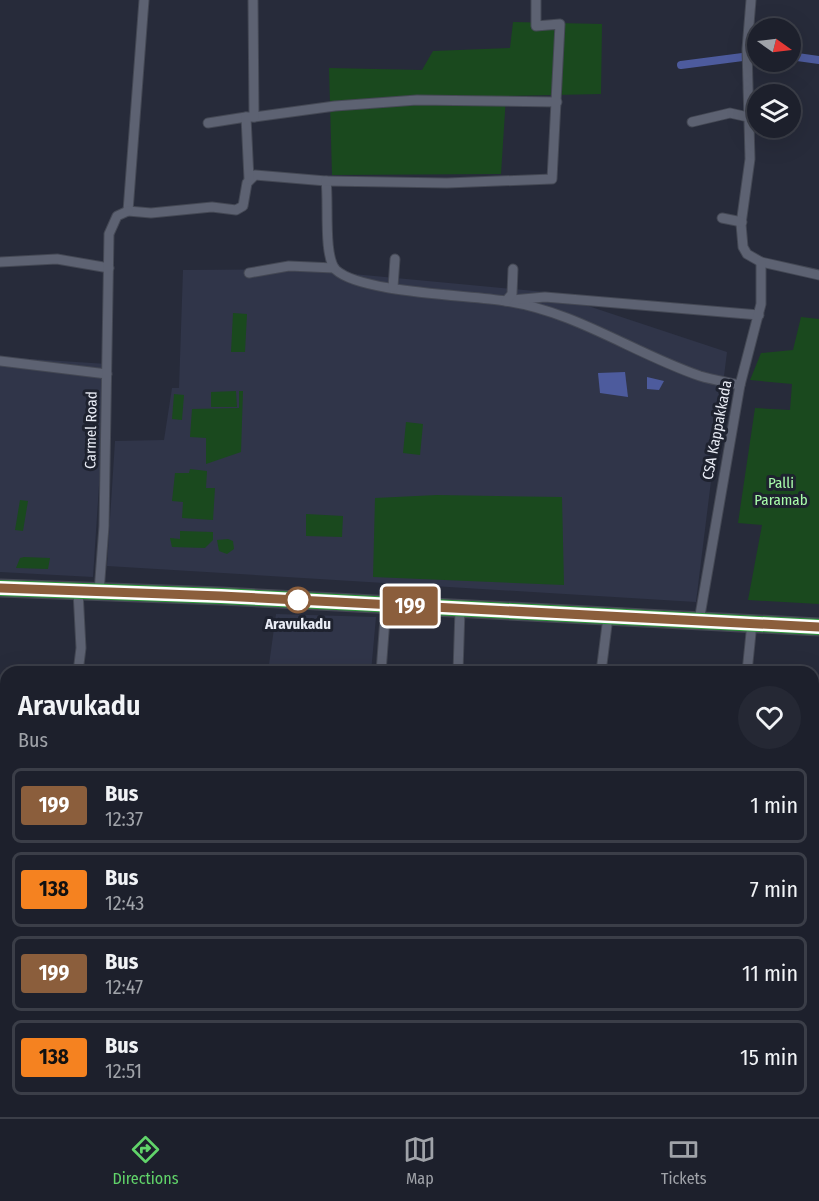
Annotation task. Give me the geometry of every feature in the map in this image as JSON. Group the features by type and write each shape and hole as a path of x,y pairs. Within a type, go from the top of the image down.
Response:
{"highway":[{"path":"0,588 386,604 819,627"}],"street":[{"path":"144,0 128,211 151,213 212,207 237,210 243,206 249,179 253,0"},
{"path":"249,179 255,175 326,181 447,183 552,179 558,102 560,24 536,26 536,0"},
{"path":"747,84 747,49 751,0"},
{"path":"208,123 335,106 417,100 558,102"},
{"path":"692,122 730,113 747,117"},
{"path":"749,138 750,159 742,222 743,247 747,254 761,262 819,275"},
{"path":"326,181 329,256 334,268"},
{"name":"Carmel Road","path":"99,592 107,374 109,234 117,216 128,211"},
{"path":"722,218 742,222"},
{"path":"393,287 395,259"},
{"path":"0,262 57,260 109,268"},
{"name":"CSA Kappakkada","path":"699,621 740,385 762,304 761,262"},
{"path":"249,273 289,266 334,268 351,277 448,296 506,301 545,297 759,315"},
{"path":"506,301 512,294 513,269"},
{"path":"506,301 585,325 701,376 740,385"},
{"path":"0,361 107,374"},
{"path":"78,591 81,648 79,666"},
{"path":"381,666 386,604"},
{"path":"458,666 460,609"},
{"path":"602,666 608,617"},
{"path":"748,666 752,623"}],"shaded area":[{"path":"300,269 546,292 727,352 696,602 107,566 115,441 164,440 172,388 179,388 183,270"},
{"path":"0,357 107,364 93,577 0,572"},
{"path":"276,614 376,617 372,666 269,666"}],"green space":[{"path":"513,22 602,24 601,94 506,96 501,174 332,175 329,68 422,70 433,51 510,48"},
{"path":"233,313 247,314 245,352 231,352"},
{"name":"Palli Paramab","path":"801,317 819,319 819,604 748,600 762,525 738,523 755,408 790,410 792,384 750,380 761,353 793,350"},
{"path":"236,391 237,407 211,407 211,392"},
{"path":"239,391 243,391 241,452 206,464 206,438 190,437 192,409 239,408"},
{"path":"174,394 184,395 182,420 172,419"},
{"path":"406,422 423,424 420,455 403,453"},
{"path":"190,469 207,471 206,488 215,488 213,520 182,518 183,502 172,501 175,473 189,473"},
{"path":"437,495 562,497 564,585 373,577 375,498"},
{"path":"20,500 28,501 23,531 15,530"},
{"path":"306,514 343,516 342,537 306,536"},
{"path":"180,531 213,532 213,540 205,548 172,547 170,538 180,539"},
{"path":"217,540 233,541 234,549 227,554 219,551"},
{"path":"20,558 50,558 48,569 16,568"}],"water":[{"path":"625,372 628,397 600,393 598,373"},
{"path":"647,377 664,381 659,390 647,389"}],"waterway":[{"path":"681,65 747,56"},
{"path":"801,58 819,60"}],"bus line":[{"name":"199","path":"0,588 221,596 819,627"}],"place":[{"name":"Aravukadu","path":"298,600"}]}
